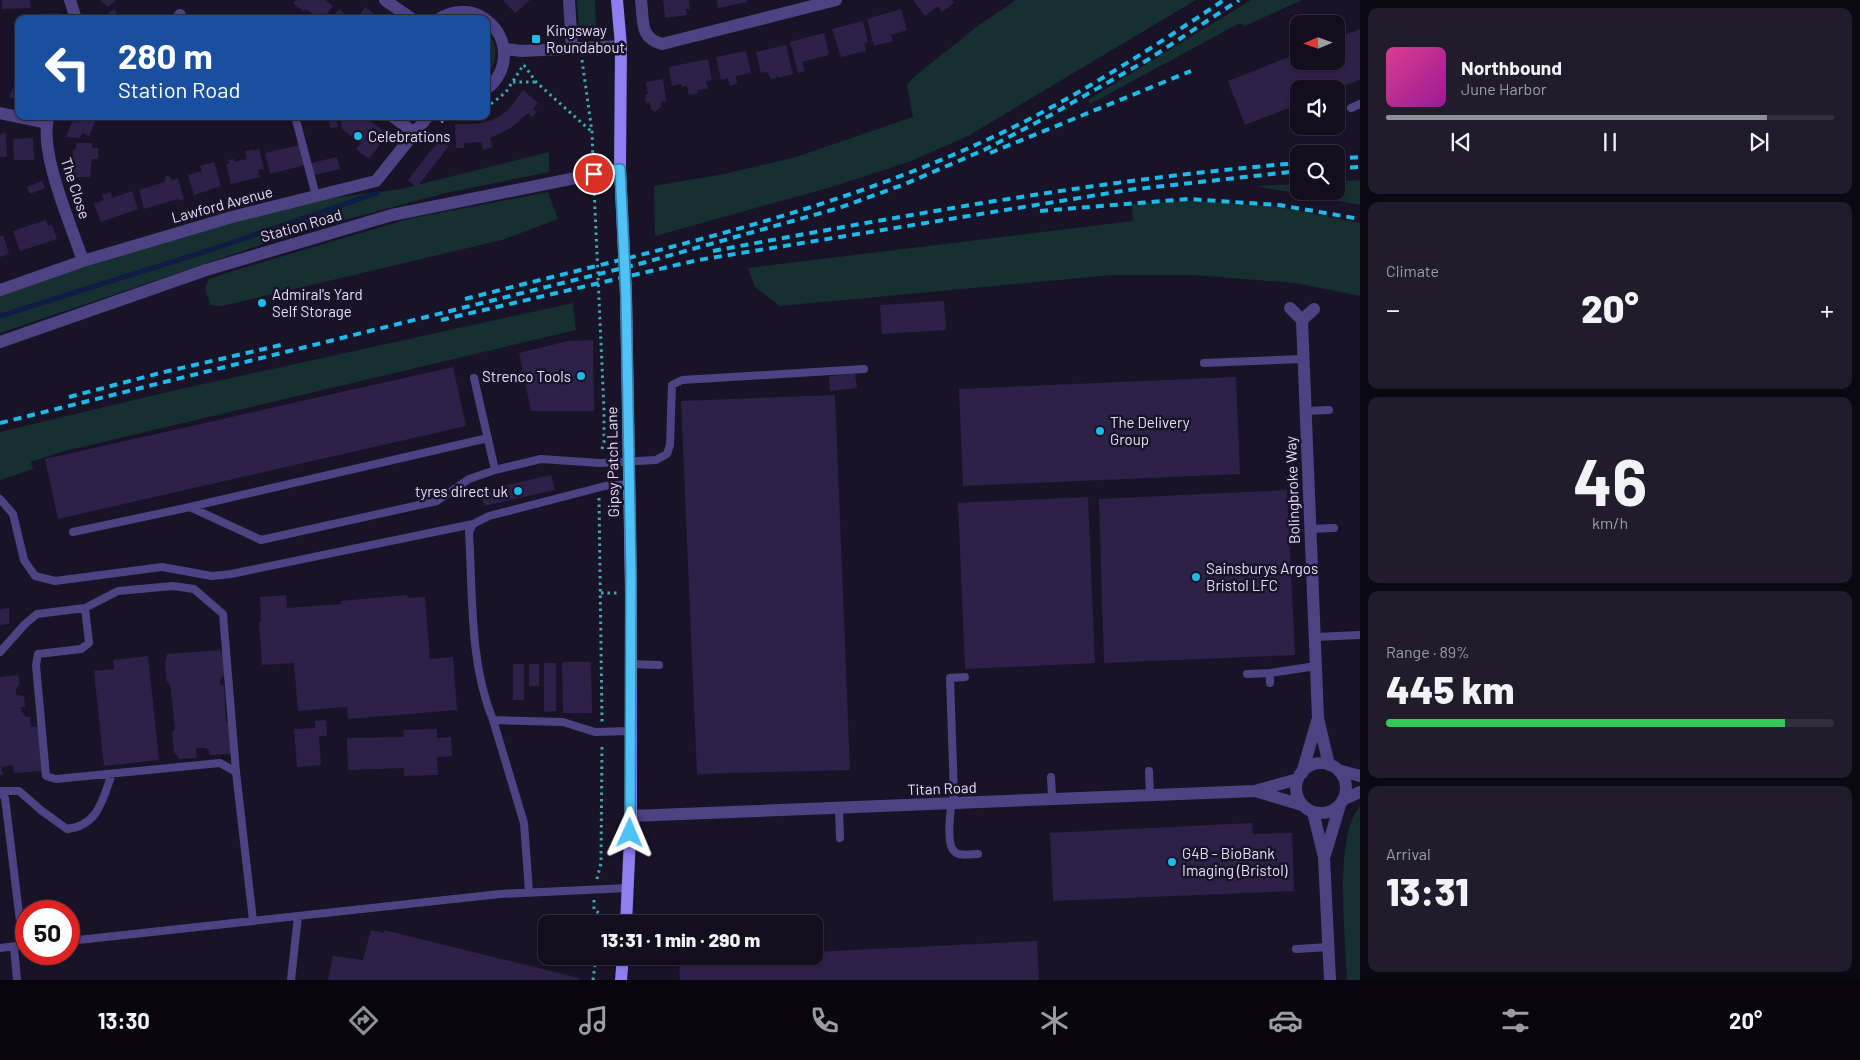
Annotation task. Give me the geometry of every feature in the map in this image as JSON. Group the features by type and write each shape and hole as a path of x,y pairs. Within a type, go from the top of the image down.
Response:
{"main road":[{"name":"Gipsy Patch Lane","path":"617,0 622,46 620,169 626,295 629,484 631,816 626,915"},
{"path":"620,980 622,965"}],"street":[{"path":"69,0 75,15"},
{"path":"385,0 403,15"},
{"path":"569,0 576,48"},
{"path":"642,0 645,34 651,41 662,44 836,0"},
{"path":"448,15 454,12 468,12 476,15"},
{"path":"490,22 501,36 504,49 500,75 490,85"},
{"path":"504,49 522,51 622,46"},
{"name":"The Close","path":"0,113 15,115"},
{"name":"The Close","path":"48,120 46,142 50,161 84,261"},
{"path":"397,120 416,134"},
{"name":"Lawford Avenue","path":"0,290 84,261 232,217 376,180 416,134 425,120"},
{"name":"Station Road","path":"0,342 206,270 392,215 620,169"},
{"path":"1290,308 1302,320 1314,309"},
{"name":"Bolingbroke Way","path":"1302,320 1318,718 1334,768"},
{"name":"Bolingbroke Way","path":"1300,776 1318,718"},
{"path":"1330,980 1324,857 1308,809 1296,791 1300,776 1317,764 1360,776"},
{"path":"1324,857 1346,785 1334,768"},
{"name":"Titan Road","path":"631,816 1255,790 1300,776"},
{"name":"Titan Road","path":"1255,790 1308,809"},
{"path":"1308,809 1330,812 1342,802 1360,792"}],"lane":[{"path":"1351,108 1360,104"},
{"path":"296,120 316,196"},
{"path":"1204,363 1303,360"},
{"path":"190,507 261,540 437,501 469,479 541,458 600,463 656,460 667,454 670,445 672,385 682,380 864,368"},
{"path":"474,378 496,470"},
{"path":"1305,412 1329,410"},
{"path":"73,532 488,438"},
{"path":"0,500 13,514 24,560 35,576 55,581 162,566 212,576 231,574 473,524 489,516 599,488 629,484"},
{"path":"473,524 469,532 478,665 486,702 524,823 529,892"},
{"path":"1310,529 1334,528"},
{"path":"0,652 25,624 38,614 85,608 118,591 173,586 194,590 223,614 236,772 253,921"},
{"path":"85,608 89,643 81,649 38,654 36,665 46,776 56,780 220,763 236,772"},
{"path":"1314,637 1360,635"},
{"path":"630,664 659,664"},
{"path":"1247,674 1270,673 1316,666"},
{"path":"1270,673 1270,682"},
{"path":"965,677 950,678 954,796 951,804 951,845 954,852 978,854"},
{"path":"493,720 563,722 595,732 630,731"},
{"path":"1149,771 1150,794"},
{"path":"18,900 4,798 0,791 18,790 42,812 67,829 81,827 91,820 99,808 112,774"},
{"path":"1050,777 1052,799"},
{"path":"839,808 840,838"},
{"path":"80,940 529,892 628,888"},
{"path":"291,980 298,916"},
{"path":"0,948 14,947 17,980"},
{"path":"1296,949 1328,947"}],"path":[{"path":"576,48 592,132 604,410 604,442 601,447 600,463"},
{"path":"524,65 536,82 592,132"},
{"path":"513,82 536,82"},
{"path":"599,488 602,732 601,863 595,888 594,910 599,915"},
{"path":"593,980 595,965"}],"green space":[{"path":"577,0 595,0 596,24 589,36 579,28"},
{"path":"1016,0 1196,0 968,136 911,161 835,186 655,236 654,186 724,174 796,157 913,117 907,85 915,76 979,25"},
{"path":"1251,0 1302,0 1245,26 1240,23 1090,104 1088,100"},
{"path":"490,35 495,47 493,66 490,72"},
{"path":"549,152 549,172 446,193 299,232 0,333 0,293 236,220 316,200 401,189"},
{"path":"1360,180 1360,205 1333,200 1345,200 1345,181"},
{"path":"1290,184 1290,192 1256,186"},
{"path":"548,192 558,219 502,240 222,306 210,305 205,288 209,279 408,219"},
{"path":"1193,201 1274,206 1360,223 1360,296 1295,283 1194,275 1112,275 780,306 755,287 748,268 1133,221 1132,204"},
{"path":"573,303 576,330 61,452 31,462 33,469 0,480 0,432 176,390"},
{"path":"1360,807 1360,980 1347,980 1343,889 1344,864 1346,841 1352,821"}],"building":[{"path":"2,0 30,0 31,8 2,9"},
{"path":"99,0 117,0 108,7"},
{"path":"296,0 325,0 333,6 326,15 314,15 306,9 304,12 293,3"},
{"path":"503,0 530,0 515,13"},
{"path":"663,0 689,0 690,9 686,9 687,15 665,18"},
{"path":"717,0 747,0 747,2 718,8"},
{"path":"913,0 952,0 954,3 942,12 938,6 925,16"},
{"path":"365,7 376,15 360,15"},
{"path":"114,9 118,15 106,15"},
{"path":"339,9 346,15 334,15"},
{"path":"901,9 907,30 891,35 893,41 874,46 867,19"},
{"path":"58,13 58,15 31,15"},
{"path":"863,21 868,42 864,43 866,51 841,57 832,29"},
{"path":"1360,29 1360,80 1345,86 1345,80 1290,80 1290,108 1245,125 1228,81 1290,57 1290,70 1345,70 1345,35"},
{"path":"824,33 829,55 802,62 805,71 798,73 790,42"},
{"path":"786,45 793,74 778,78 777,75 776,78 771,79 767,72 761,73 756,52"},
{"path":"746,51 751,73 736,76 737,84 730,86 728,78 721,80 716,57"},
{"path":"708,59 712,80 706,81 708,89 697,90 698,93 689,95 687,86 682,87 681,84 672,86 669,67"},
{"path":"663,79 666,101 661,102 661,107 655,112 651,109 650,102 646,103 645,95 648,94 646,82"},
{"path":"15,84 15,99 9,97"},
{"path":"523,90 538,103 533,109 537,112 532,117 528,113 511,128 490,138 493,147 483,150 481,142 464,143 464,148 456,148 455,124 478,124 495,119 508,110"},
{"path":"73,120 96,120 89,136 82,133 80,138 66,137"},
{"path":"328,120 337,120 338,127 330,128"},
{"path":"341,120 369,120 388,134 369,159 356,149 361,143 342,129"},
{"path":"6,133 7,157 0,157 0,134"},
{"path":"33,138 34,160 14,160 13,139"},
{"path":"440,139 449,146 417,187 408,180"},
{"path":"76,143 92,143 92,148 98,148 98,159 92,159 90,177 72,177 73,149 76,149"},
{"path":"299,145 305,165 270,174 265,153"},
{"path":"253,149 253,151 259,149 264,169 258,170 260,177 231,184 226,164 229,164 228,160 234,159 234,162 247,159 245,151"},
{"path":"337,157 340,169 314,175 311,163"},
{"path":"214,162 221,186 194,195 188,175 202,171 200,166"},
{"path":"166,176 169,176 172,180 178,178 184,199 144,209 139,190 164,182"},
{"path":"42,181 45,188 30,194 27,187"},
{"path":"132,191 138,209 101,222 94,204 104,200 102,195 111,192 112,198"},
{"path":"46,220 48,226 52,225 57,239 20,251 13,231"},
{"path":"3,235 9,254 0,257 0,236"},
{"path":"944,301 946,330 882,334 880,305"},
{"path":"593,340 594,411 531,411 519,353 568,341"},
{"path":"453,367 466,426 58,519 45,459"},
{"path":"855,374 857,388 830,391 829,376"},
{"name":"The Delivery Group","path":"1236,377 1240,474 963,486 959,389"},
{"path":"835,395 850,770 697,774 681,401"},
{"name":"tyres direct uk","path":"551,475 555,490 484,506 481,491"},
{"name":"Sainsburys Argos Bristol LFC","path":"1287,490 1295,655 1104,663 1099,499"},
{"path":"1088,497 1095,663 965,669 958,503"},
{"path":"286,595 287,608 341,604 341,601 407,595 408,598 425,597 430,659 453,657 457,710 348,719 347,707 298,711 294,663 262,665 259,622 261,622 260,597"},
{"path":"9,608 9,624 0,625 0,609"},
{"path":"220,650 224,657 226,673 220,680 220,685 224,686 226,721 230,724 231,754 210,755 209,750 205,748 196,748 197,758 179,759 174,752 172,732 175,729 170,684 167,682 165,663 167,654"},
{"path":"148,656 159,760 104,766 94,671 114,669 113,660"},
{"path":"562,662 591,662 592,713 563,713"},
{"path":"544,663 556,663 556,711 544,712"},
{"path":"513,664 524,664 524,700 513,700"},
{"path":"529,664 539,664 539,686 529,686"},
{"path":"18,675 20,684 16,689 16,695 24,696 25,707 20,707 25,717 30,717 31,727 38,727 43,771 14,773 13,765 1,767 3,775 0,775 0,677"},
{"path":"326,720 327,736 319,736 321,765 297,767 294,729 315,728 315,721"},
{"path":"437,729 437,738 451,737 452,756 437,757 438,775 404,776 404,768 348,770 347,738 404,737 403,730"},
{"name":"G4B - BioBank Imaging (Bristol)","path":"1252,823 1253,834 1292,833 1294,891 1053,901 1050,833"},
{"path":"371,930 384,933 384,930 579,978 580,980 328,980 333,956 363,960"},
{"path":"1037,941 1039,980 680,980 679,965 823,965 823,952"}],"waterway":[{"path":"0,316 213,249 377,193"}],"railway":[{"path":"465,299 657,251 785,215 848,195 910,172 1004,132 1069,98 1132,60 1224,0"},
{"path":"0,423 639,264 839,208 905,184 984,150 1049,116 1149,59 1239,0"},
{"path":"990,153 1191,71"},
{"path":"1345,158 1360,157"},
{"path":"713,251 859,224 1078,188 1152,178 1290,164"},
{"path":"1345,168 1360,167"},
{"path":"441,320 698,260 1128,190 1290,172"},
{"path":"1040,211 1188,199 1279,205 1360,219"},
{"path":"69,397 160,373 281,345"}],"place":[{"name":"Kingsway Roundabout","path":"536,39"},
{"name":"Celebrations","path":"358,136"},
{"name":"Admiral's Yard Self Storage","path":"262,303"},
{"name":"Strenco Tools","path":"581,376"},
{"name":"The Delivery Group","path":"1100,431"},
{"name":"tyres direct uk","path":"518,491"},
{"name":"Sainsburys Argos Bristol LFC","path":"1196,577"},
{"name":"G4B - BioBank Imaging (Bristol)","path":"1172,862"}],"route":[{"path":"594,174 620,169 626,295 631,575 630,833"}]}
